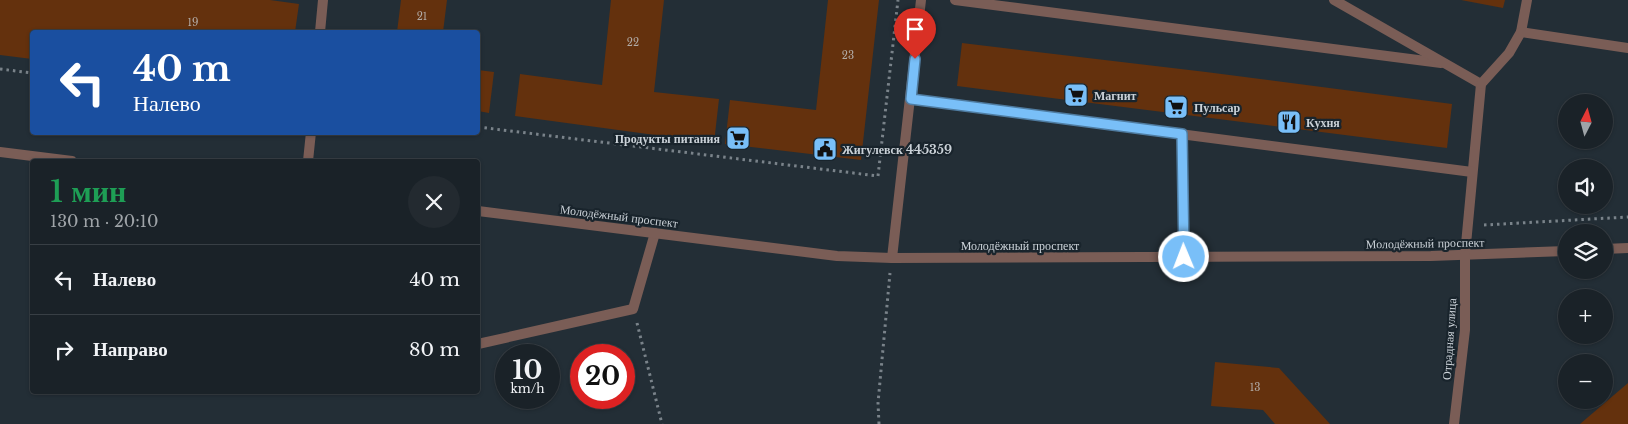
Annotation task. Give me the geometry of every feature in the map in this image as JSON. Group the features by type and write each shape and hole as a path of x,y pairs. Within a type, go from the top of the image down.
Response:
{"street":[{"path":"320,30 324,0"},
{"path":"892,258 921,0"},
{"path":"955,0 1442,63"},
{"path":"1334,0 1480,84 1509,53 1521,32 1526,0"},
{"path":"1521,32 1628,48"},
{"name":"Отрадная улица","path":"1454,424 1465,330 1465,255 1480,84"},
{"path":"911,99 1472,172"},
{"path":"1182,134 1184,257"},
{"path":"308,159 311,135"},
{"path":"0,152 56,159"},
{"name":"Молодёжный проспект","path":"480,211 837,256 892,258 1184,257 1465,255 1558,251"},
{"path":"480,344 633,309 655,233"},
{"path":"1613,249 1628,248"}],"path":[{"path":"480,127 878,176 898,0"},
{"path":"0,69 30,73"},
{"path":"1467,226 1628,217"},
{"path":"879,424 878,403 892,258"},
{"path":"633,309 662,424"}],"building":[{"path":"0,0 270,0 299,4 295,30 30,30 30,59 0,55"},
{"path":"401,0 447,0 443,30 397,30"},
{"path":"611,0 664,0 654,92 719,99 714,143 515,116 520,74 602,85"},
{"path":"828,0 879,0 861,160 725,144 730,100 816,110"},
{"path":"1461,0 1505,0 1503,8"},
{"path":"962,43 1452,104 1447,148 957,86"},
{"path":"480,70 494,72 489,113 480,111"},
{"path":"1215,362 1279,368 1330,424 1275,424 1263,410 1211,406"},
{"path":"1628,383 1628,424 1580,424 1598,409 1613,409 1613,396"}],"place":[{"name":"Магнит","path":"1076,95"},
{"name":"Пульсар","path":"1176,107"},
{"name":"Кухня","path":"1289,122"},
{"name":"Продукты питания","path":"738,138"},
{"name":"Жигулевск 445359","path":"825,149"}],"route":[{"path":"915,59 911,99 1182,134 1184,257"}]}
